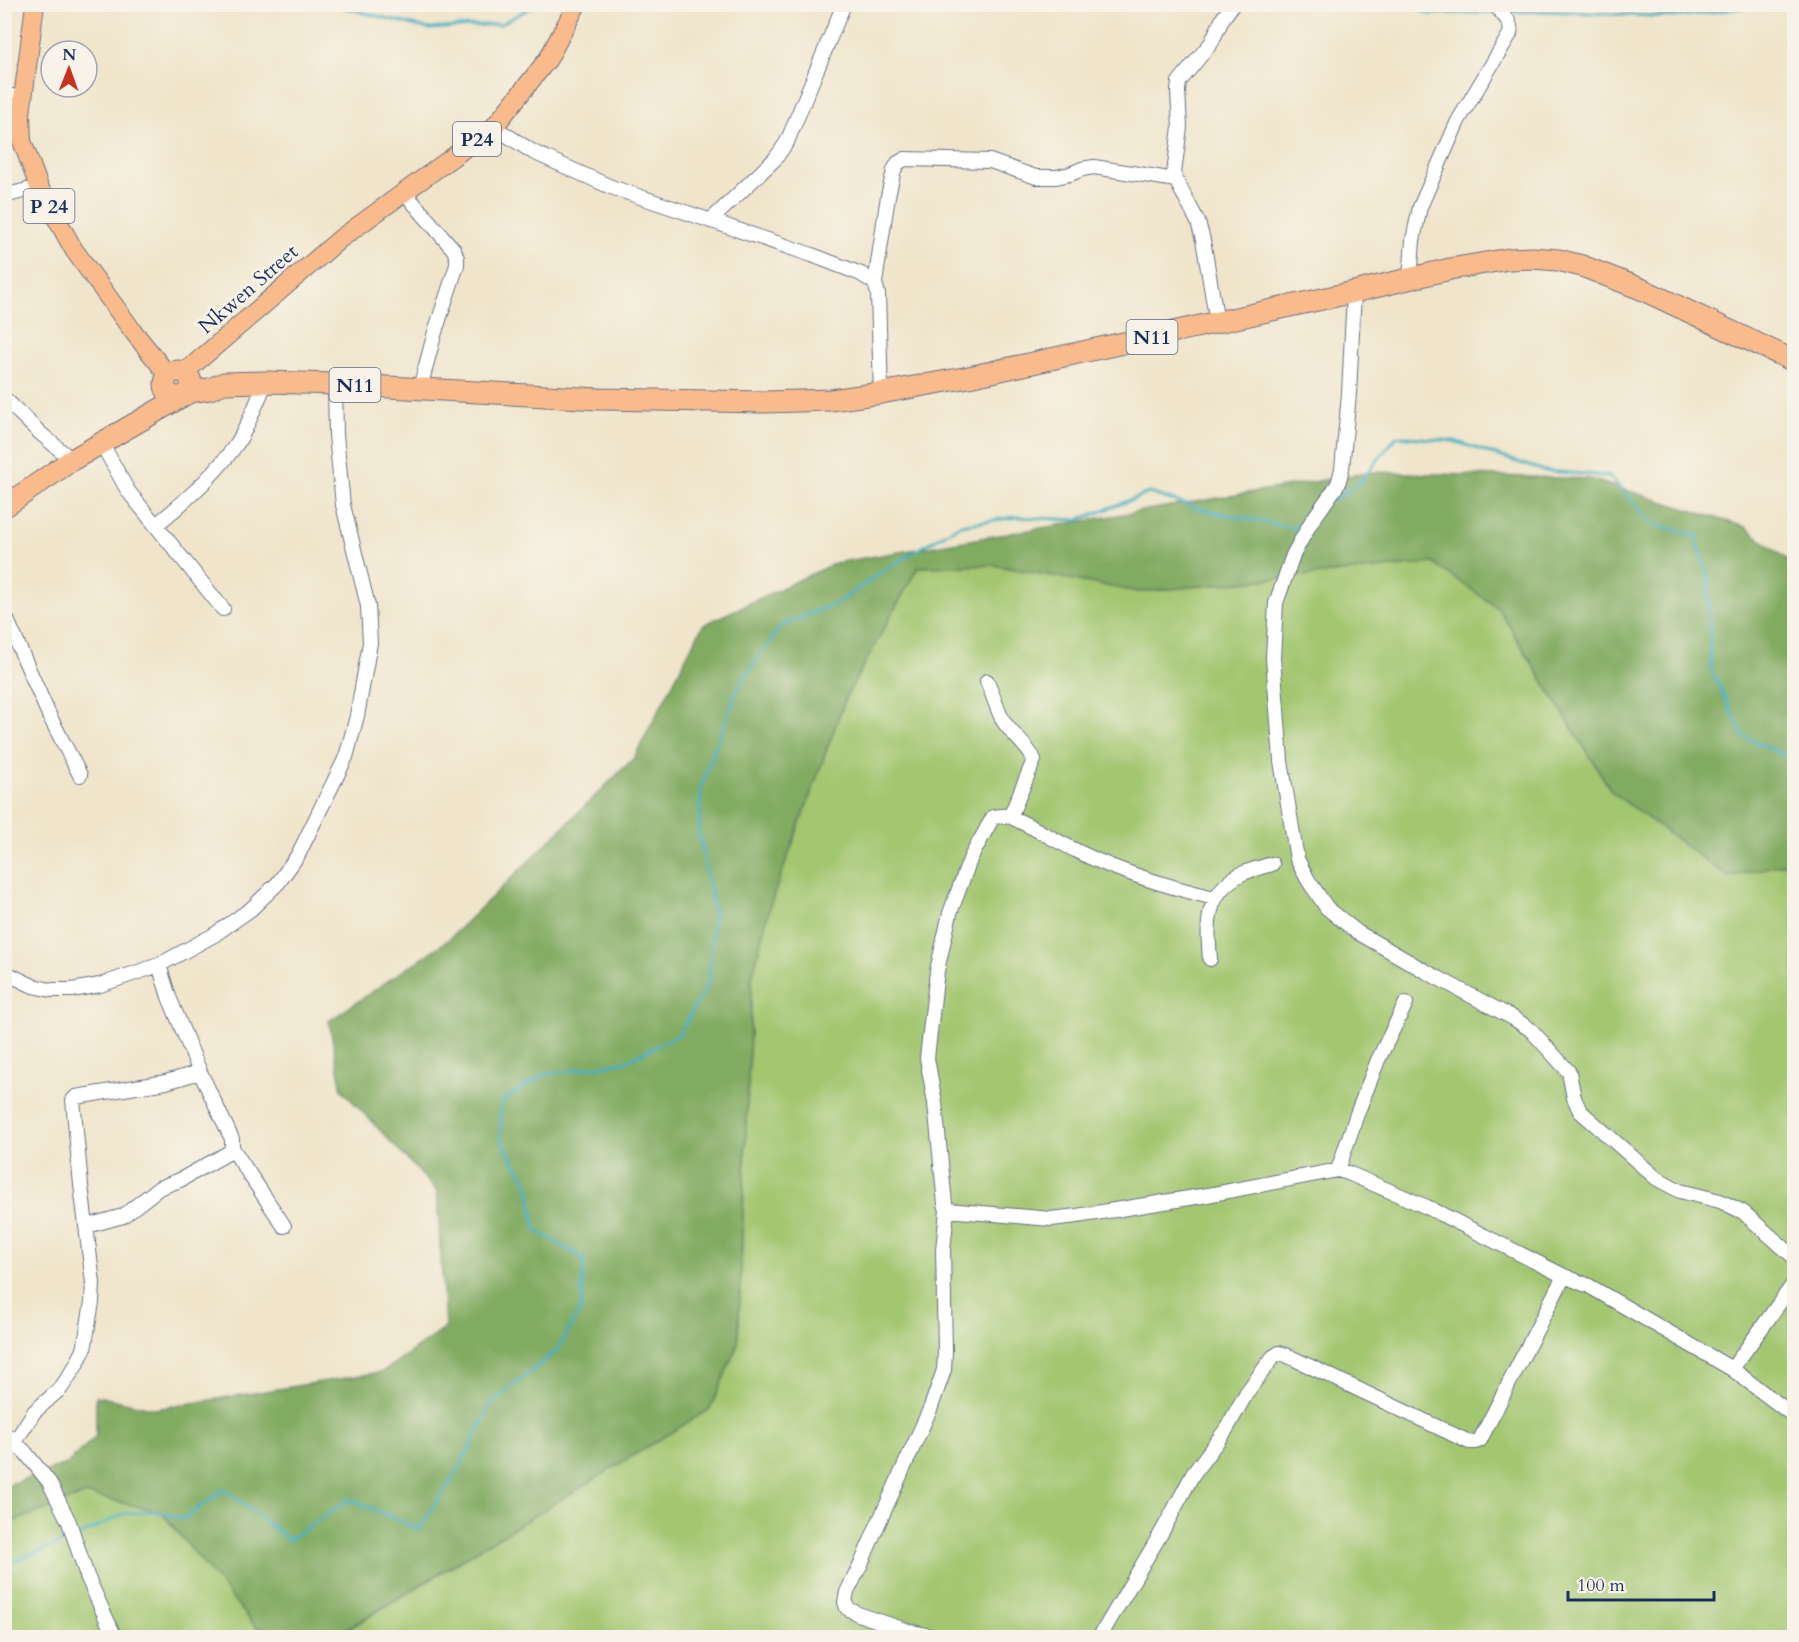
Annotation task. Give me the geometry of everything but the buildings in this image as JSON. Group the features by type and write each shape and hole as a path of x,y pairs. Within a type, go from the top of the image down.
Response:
{"highway":[{"name":"N11","path":"180,383 213,378 224,382 335,384 599,399 742,402 831,400 969,377 1450,269 1509,259 1532,258 1558,260 1582,266 1641,289 1794,361"},
{"path":"4,507 72,460 132,426 180,383"}],"main road":[{"name":"P 24","path":"35,4 10,94 21,114 22,141 39,187 74,250 132,330 180,383"},
{"name":"P24","path":"404,192 494,127 548,59 577,4"},
{"name":"Nkwen Street","path":"180,383 340,239 404,192"}],"street":[{"path":"710,221 776,159 787,142 844,4"},
{"path":"1217,322 1198,222 1174,173 1180,127 1178,91 1179,82 1211,43 1223,18 1233,4"},
{"path":"1410,279 1413,240 1419,207 1458,121 1510,34 1509,20 1495,4"},
{"path":"494,127 533,152 611,187 842,266 875,283"},
{"path":"881,393 878,294 875,283 888,196 898,163 905,159 990,161 1036,177 1056,177 1094,167 1176,180"},
{"path":"4,196 39,187"},
{"path":"404,192 454,250 457,258 457,266 435,332 420,388"},
{"path":"1354,292 1349,394 1342,469 1338,484 1310,524 1293,555 1276,603 1273,658 1281,761 1297,860 1327,908 1357,932 1514,1018 1531,1030 1569,1072 1574,1098 1580,1111 1656,1178 1680,1191 1720,1201 1743,1212 1794,1257"},
{"path":"156,525 211,476 239,440 266,382"},
{"path":"4,972 33,986 51,990 72,990 100,985 159,965 214,935 250,909 278,883 298,855 346,757 357,716 370,643 368,606 343,505 336,435 335,384"},
{"path":"4,398 72,460"},
{"path":"102,444 128,491 223,609"},
{"path":"4,613 49,715 80,775"},
{"path":"987,681 1002,719 1034,760 1012,815"},
{"path":"1012,815 1013,818 1094,858 1130,873 1214,898"},
{"path":"940,1638 858,1614 847,1608 844,1602 931,1407 944,1370 944,1250 947,1210 935,1102 927,1058 937,971 950,913 971,857 993,817 1012,815"},
{"path":"1210,959 1208,931 1214,898 1241,874 1272,864"},
{"path":"159,965 169,997 200,1072 232,1139 232,1148 284,1226"},
{"path":"1338,1170 1378,1060 1406,1003"},
{"path":"115,1638 87,1576 69,1522 50,1482 39,1467 10,1438 61,1388 84,1350 93,1283 73,1100 76,1096 166,1082 200,1072"},
{"path":"87,1226 123,1216 159,1188 180,1180 228,1153 232,1148"},
{"path":"947,1210 1051,1218 1077,1216 1208,1195 1338,1170 1426,1207 1564,1276 1589,1286 1732,1370 1794,1416"},
{"path":"1099,1638 1163,1530 1193,1474 1227,1428 1247,1392 1273,1357 1279,1353 1286,1354 1469,1442 1475,1442 1479,1440 1500,1402 1564,1276"},
{"path":"1732,1370 1794,1283"}],"green space":[{"path":"1372,472 1590,479 1745,527 1794,565 1794,861 1728,877 1612,792 1498,608 1433,563 1139,592 994,565 918,567 846,697 770,905 752,977 738,1344 710,1409 334,1637 256,1627 161,1512 86,1494 9,1523 5,1529 5,1486 67,1464 96,1436 96,1396 156,1409 382,1372 445,1328 437,1191 342,1090 329,1021 448,940 634,758 703,625 835,563"},
{"path":"1433,563 1498,608 1612,792 1728,877 1794,861 1794,1637 334,1638 710,1408 738,1344 752,977 770,905 846,697 918,567 994,565 1139,592"},
{"path":"86,1494 162,1512 256,1627 324,1637 5,1638 5,1529 9,1523"}],"waterway":[{"path":"329,4 429,29 501,24 537,4"},
{"path":"1407,4 1429,14 1496,12"},
{"path":"1508,12 1545,11 1675,17 1772,4"},
{"path":"1333,501 1359,483 1397,436 1454,441 1545,471 1609,476 1653,524 1696,535 1708,576 1711,669 1743,736 1794,760"},
{"path":"77,1537 123,1514 154,1511 184,1519 224,1489 289,1540 350,1499 419,1529 460,1467 492,1403 557,1350 581,1308 584,1259 536,1230 528,1184 501,1140 501,1102 543,1075 624,1062 679,1035 709,981 714,912 699,833 701,787 739,685 781,626 839,602 892,565 960,525 1016,517 1078,520 1149,493 1204,510 1293,528 1307,518"},
{"path":"4,1565 71,1539"}]}
